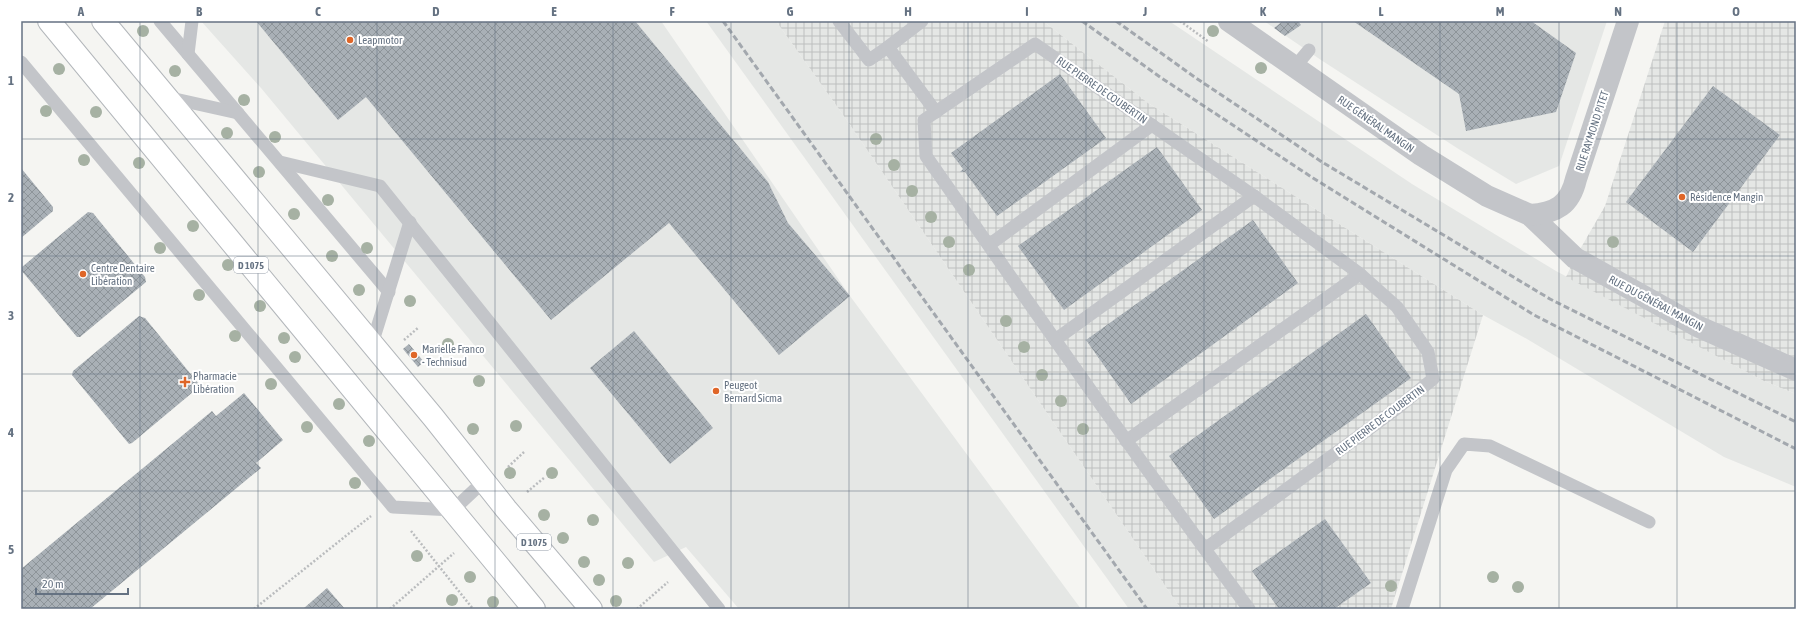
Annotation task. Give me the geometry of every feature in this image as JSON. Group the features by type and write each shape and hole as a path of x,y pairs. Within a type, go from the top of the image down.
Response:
{"main road":[{"name":"D 1075","path":"49,21 454,510 534,609"},
{"name":"D 1075","path":"103,21 433,417 584,606"}],"street":[{"name":"RUE GÉNÉRAL MANGIN","path":"1229,21 1294,68 1421,155 1487,196 1530,215"},
{"name":"RUE RAYMOND PITET","path":"1530,215 1547,214 1562,205 1572,193 1628,21"},
{"name":"RUE DU GÉNÉRAL MANGIN","path":"1530,215 1575,258 1697,326 1796,370"}],"lane":[{"path":"160,21 389,292"},
{"path":"188,54 192,21"},
{"path":"839,21 869,60 922,21"},
{"name":"RUE PIERRE DE COUBERTIN","path":"1204,549 1396,410 1433,379 1428,352 1397,308 1360,274 1254,196 1035,44 924,120 926,156 1126,441 1204,549 1249,609"},
{"path":"888,47 936,112"},
{"path":"1294,68 1309,50"},
{"path":"21,62 390,504 454,510 484,481"},
{"path":"165,97 238,113"},
{"path":"989,245 1152,125"},
{"path":"280,162 380,186 719,609"},
{"path":"1055,340 1254,196"},
{"path":"372,344 410,222"},
{"path":"1126,441 1360,274"},
{"path":"1402,609 1446,470 1464,444 1490,446 1649,522"}],"path":[{"path":"401,342 419,327"},
{"path":"507,468 524,452"},
{"path":"254,609 390,504 473,609"},
{"path":"637,609 686,567"}],"shaded area":[{"name":"Peugeot Bernard Sicma","path":"201,21 661,21 850,296 1081,609 739,609 686,547 654,562 261,88"},
{"path":"706,21 776,21 846,119 1181,609 1129,609"},
{"path":"776,21 1043,21 1148,103 1483,315 1391,609 1181,609 846,119"},
{"path":"1043,21 1169,21 1412,184 1556,271 1764,381 1796,394 1796,487 1724,457 1527,339 1483,315 1148,103"},
{"path":"1264,21 1607,21 1559,166 1516,184 1457,148 1321,60"},
{"path":"1665,21 1796,21 1796,394 1764,381 1566,277 1575,258 1605,206"}],"building":[{"path":"256,21 635,21 768,182 788,223 850,296 779,355 669,223 551,320 366,97 338,120"},
{"path":"1283,21 1298,21 1301,25 1285,36 1274,28"},
{"path":"1353,21 1531,21 1576,53 1556,112 1466,131 1459,94"},
{"path":"1060,74 1106,138 997,216 965,172 960,172 963,169 951,153"},
{"path":"1713,86 1780,135 1693,252 1626,202"},
{"path":"1157,147 1202,210 1064,310 1018,246"},
{"path":"21,168 53,207 53,211 21,238"},
{"name":"Centre Dentaire Libération","path":"88,212 93,213 145,277 146,282 80,337 77,337 21,270 22,267"},
{"path":"1253,220 1298,283 1131,404 1086,340"},
{"path":"1366,314 1411,378 1214,519 1169,456"},
{"path":"139,316 145,318 198,383 199,387 129,444 72,375 73,371"},
{"path":"634,331 713,428 670,464 590,368"},
{"name":"Marielle Franco - Technisud","path":"409,344 424,362 418,367 403,349"},
{"path":"244,393 283,440 256,463 261,468 90,609 21,609 21,569 212,411 216,416"},
{"path":"1325,519 1371,583 1334,609 1279,609 1252,571"},
{"path":"327,588 345,609 303,609"}],"railway":[{"path":"723,21 1147,609"},
{"path":"1082,21 1160,77 1313,178 1534,315 1796,449"},
{"path":"1116,21 1196,78 1322,162 1550,299 1796,422"}],"place":[{"name":"Leapmotor","path":"350,40"},
{"name":"Résidence Mangin","path":"1682,197"},
{"name":"Centre Dentaire Libération","path":"83,274"},
{"name":"Marielle Franco - Technisud","path":"414,355"},
{"name":"Pharmacie Libération","path":"185,382"},
{"name":"Peugeot Bernard Sicma","path":"716,391"}]}
